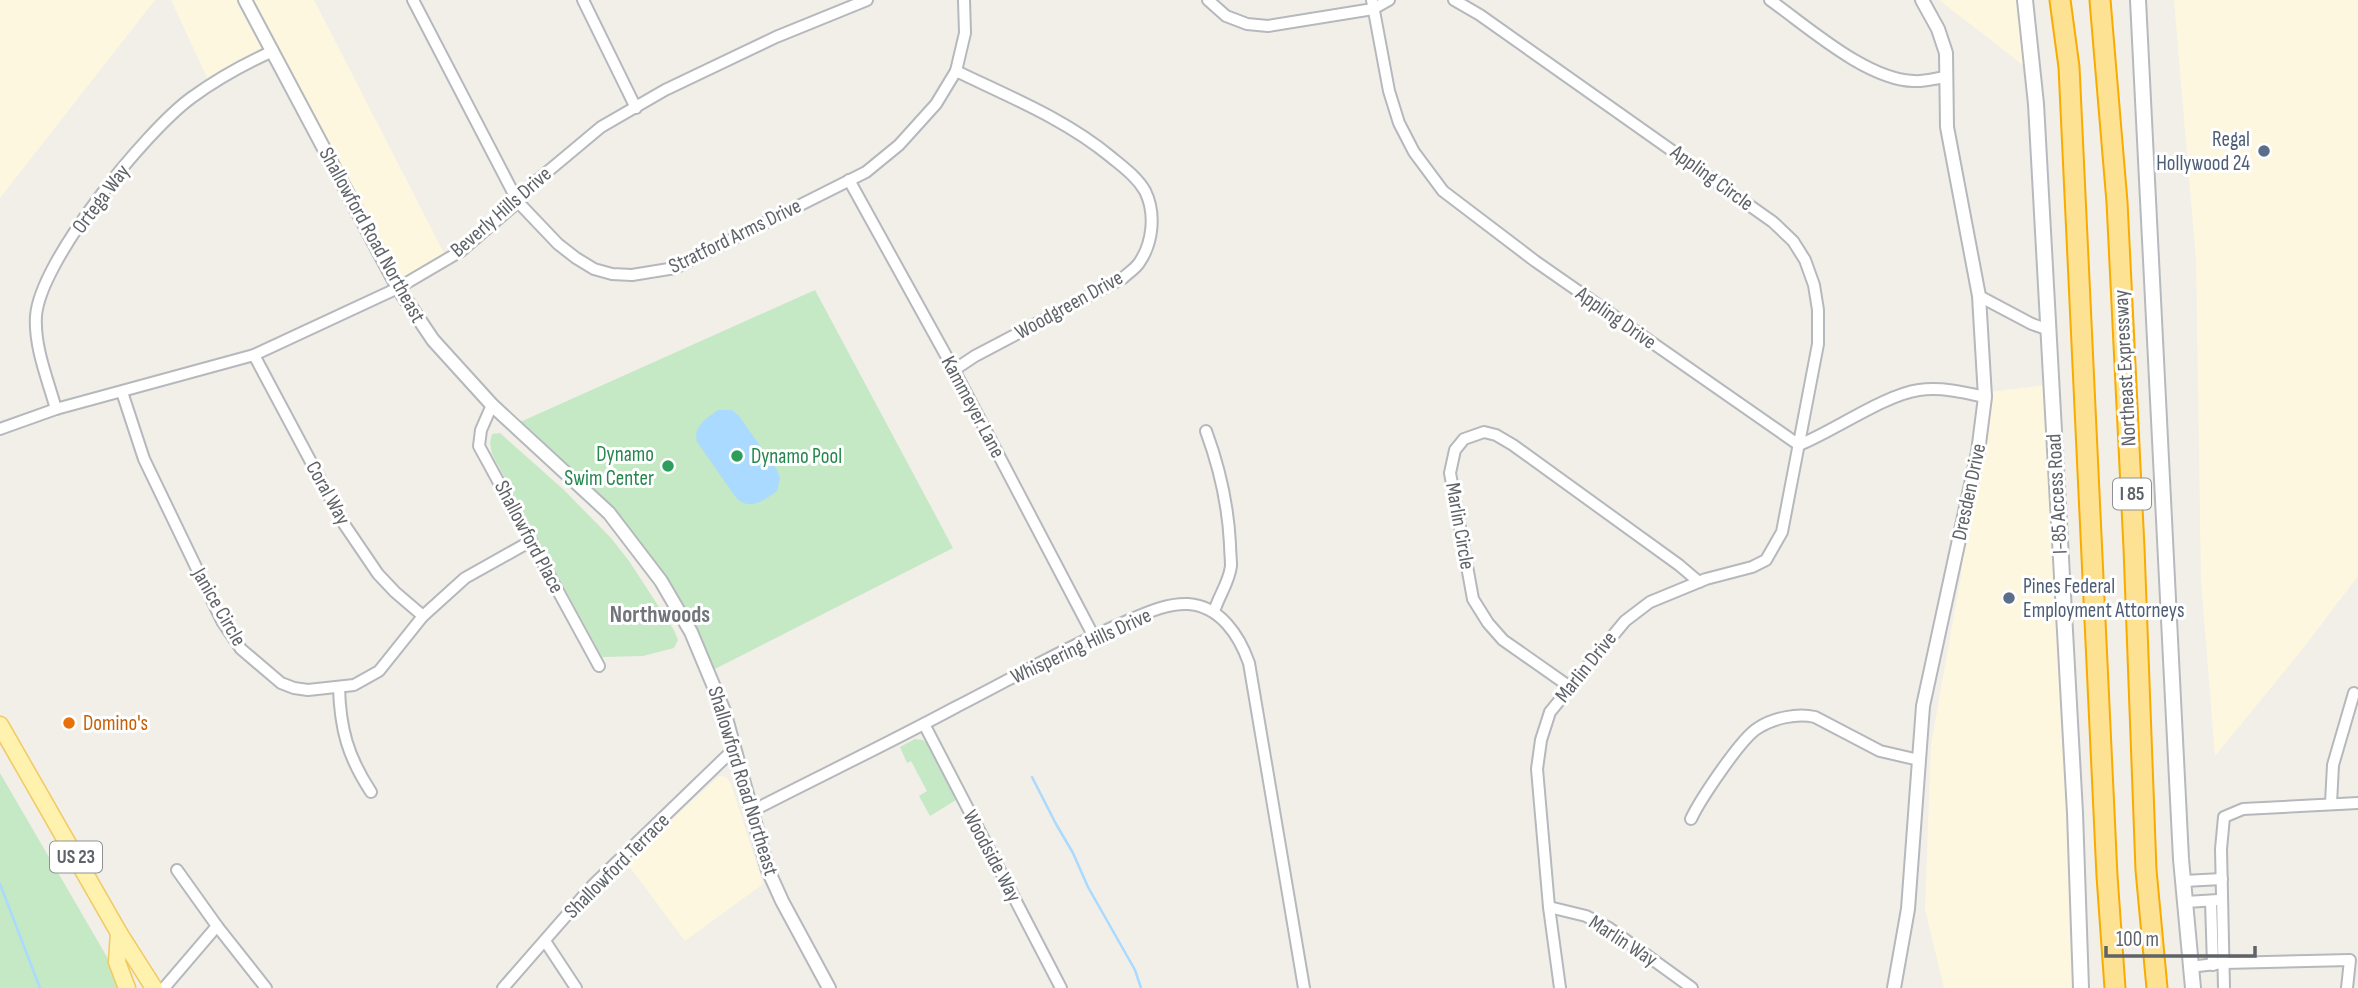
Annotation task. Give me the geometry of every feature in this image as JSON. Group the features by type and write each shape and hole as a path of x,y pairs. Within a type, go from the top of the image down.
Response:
{"highway":[{"name":"Northeast Expressway","path":"2060,0 2069,67 2107,876 2115,988"},
{"name":"Northeast Expressway","path":"2100,0 2117,202 2146,870 2157,988"}],"main road":[{"name":"I-85 Access Road","path":"2025,0 2036,104 2049,330 2075,813 2081,988"},
{"path":"2138,0 2179,820 2193,988"},
{"name":"US 23","path":"0,725 119,933 154,988"},
{"path":"119,933 117,962 127,988"}],"street":[{"name":"Shallowford Road Northeast","path":"245,0 398,288 433,340 492,405 609,513 661,581 691,632 724,711 768,870 829,988"},
{"name":"Stratford Arms Drive","path":"413,0 518,202 558,244 576,258 594,269 612,274 632,275 675,268 866,172 899,145 936,104 956,71 965,33 964,0"},
{"path":"583,0 636,108"},
{"name":"Beverly Hills Drive","path":"0,429 56,409 254,355 398,288 461,251 518,202 534,183 601,127 665,90 776,37 867,0"},
{"path":"1208,0 1226,16 1247,24 1268,26 1389,0"},
{"name":"Appling Circle","path":"1454,0 1480,15 1688,160 1773,222 1793,241 1805,260 1814,285 1818,310 1818,344 1799,445"},
{"path":"1770,0 1858,62 1879,73 1914,82 1946,77"},
{"name":"Dresden Drive","path":"1894,988 1908,909 1923,706 1978,452 1985,397 1979,296 1947,127 1946,53 1938,30 1922,0"},
{"name":"Appling Drive","path":"1373,5 1389,91 1399,123 1414,152 1443,191 1546,269 1799,445"},
{"name":"Ortega Way","path":"56,409 36,334 40,293 55,262 115,179 162,124 190,99 241,65 273,51"},
{"name":"Woodgreen Drive","path":"954,370 975,356 1124,278 1139,264 1152,226 1150,205 1144,190 1129,172 1094,143 1053,117 956,71"},
{"name":"Kammeyer Lane","path":"849,180 954,370 1093,635"},
{"path":"1979,296 2049,330"},
{"name":"Coral Way","path":"254,355 344,524 378,574 423,616"},
{"path":"1799,445 1917,390 1950,390 1985,397"},
{"name":"Janice Circle","path":"122,392 149,470 222,621 241,649 281,683 294,688 309,691 339,688 354,685 379,671 423,616 465,578 531,541"},
{"name":"Shallowford Place","path":"492,405 481,430 479,446 599,666"},
{"path":"1206,431 1221,471 1230,537 1231,566 1214,612 1241,642 1249,663 1304,988"},
{"name":"Marlin Circle","path":"1570,687 1503,640 1473,599 1450,473 1455,450 1464,439 1485,432 1513,445 1699,582"},
{"name":"Marlin Drive","path":"1560,988 1549,907 1537,769 1541,740 1550,712 1625,621 1650,602 1699,582 1752,567 1766,560 1782,532 1799,445"},
{"name":"Whispering Hills Drive","path":"752,811 1093,635 1168,606 1187,604 1214,612"},
{"path":"339,688 340,720 358,773 371,792"},
{"path":"2331,803 2333,765 2354,693"},
{"path":"1691,819 1698,803 1748,735 1770,721 1804,715 1815,717 1880,751 1919,760"},
{"name":"Woodside Way","path":"923,724 1060,988"},
{"name":"Shallowford Terrace","path":"503,988 593,885 735,748"},
{"path":"2224,988 2218,964 2217,900 2221,878 2224,817 2243,809 2358,803"},
{"path":"177,870 266,988"},
{"path":"2184,881 2221,878"},
{"path":"2186,902 2217,900"},
{"name":"Marlin Way","path":"1549,907 1586,916 1609,928 1692,988"},
{"path":"164,988 217,926"},
{"path":"545,941 576,988"},
{"path":"2190,967 2350,960 2347,988"}],"shaded area":[{"path":"0,0 155,0 0,198"},
{"path":"171,0 314,0 448,261 400,289 274,51 212,88"},
{"path":"1939,0 2019,0 2025,67 2023,65"},
{"name":"Regal Hollywood 24","path":"2174,0 2358,0 2358,576 2215,756 2201,581 2196,260"},
{"path":"2054,384 2080,988 1944,988 1925,909 1931,745 1961,576 1981,393"},
{"path":"719,776 726,777 731,784 763,884 685,941 626,862"}],"green space":[{"path":"815,290 953,548 711,671 665,591 598,503 509,427"},
{"path":"500,433 564,490 611,538 674,630 678,640 674,648 643,656 602,657 492,454 492,434"},
{"path":"915,739 923,740 927,744 956,800 930,816 919,796 927,791 911,761 907,763 900,747"},
{"path":"0,773 125,988 0,988"}],"water":[{"name":"Dynamo Pool","path":"718,410 732,410 739,416 777,470 780,478 777,491 758,503 748,504 737,499 697,442 699,427"}],"waterway":[{"path":"1032,777 1088,887 1135,970 1141,988"},
{"path":"0,884 40,988"}],"place":[{"name":"Regal Hollywood 24","path":"2264,151"},
{"name":"Dynamo Pool","path":"737,456"},
{"name":"Dynamo Swim Center","path":"668,466"},
{"name":"Pines Federal Employment Attorneys","path":"2009,598"},
{"name":"Domino's","path":"69,723"}],"district":[{"name":"Northwoods","path":"660,615"}]}
